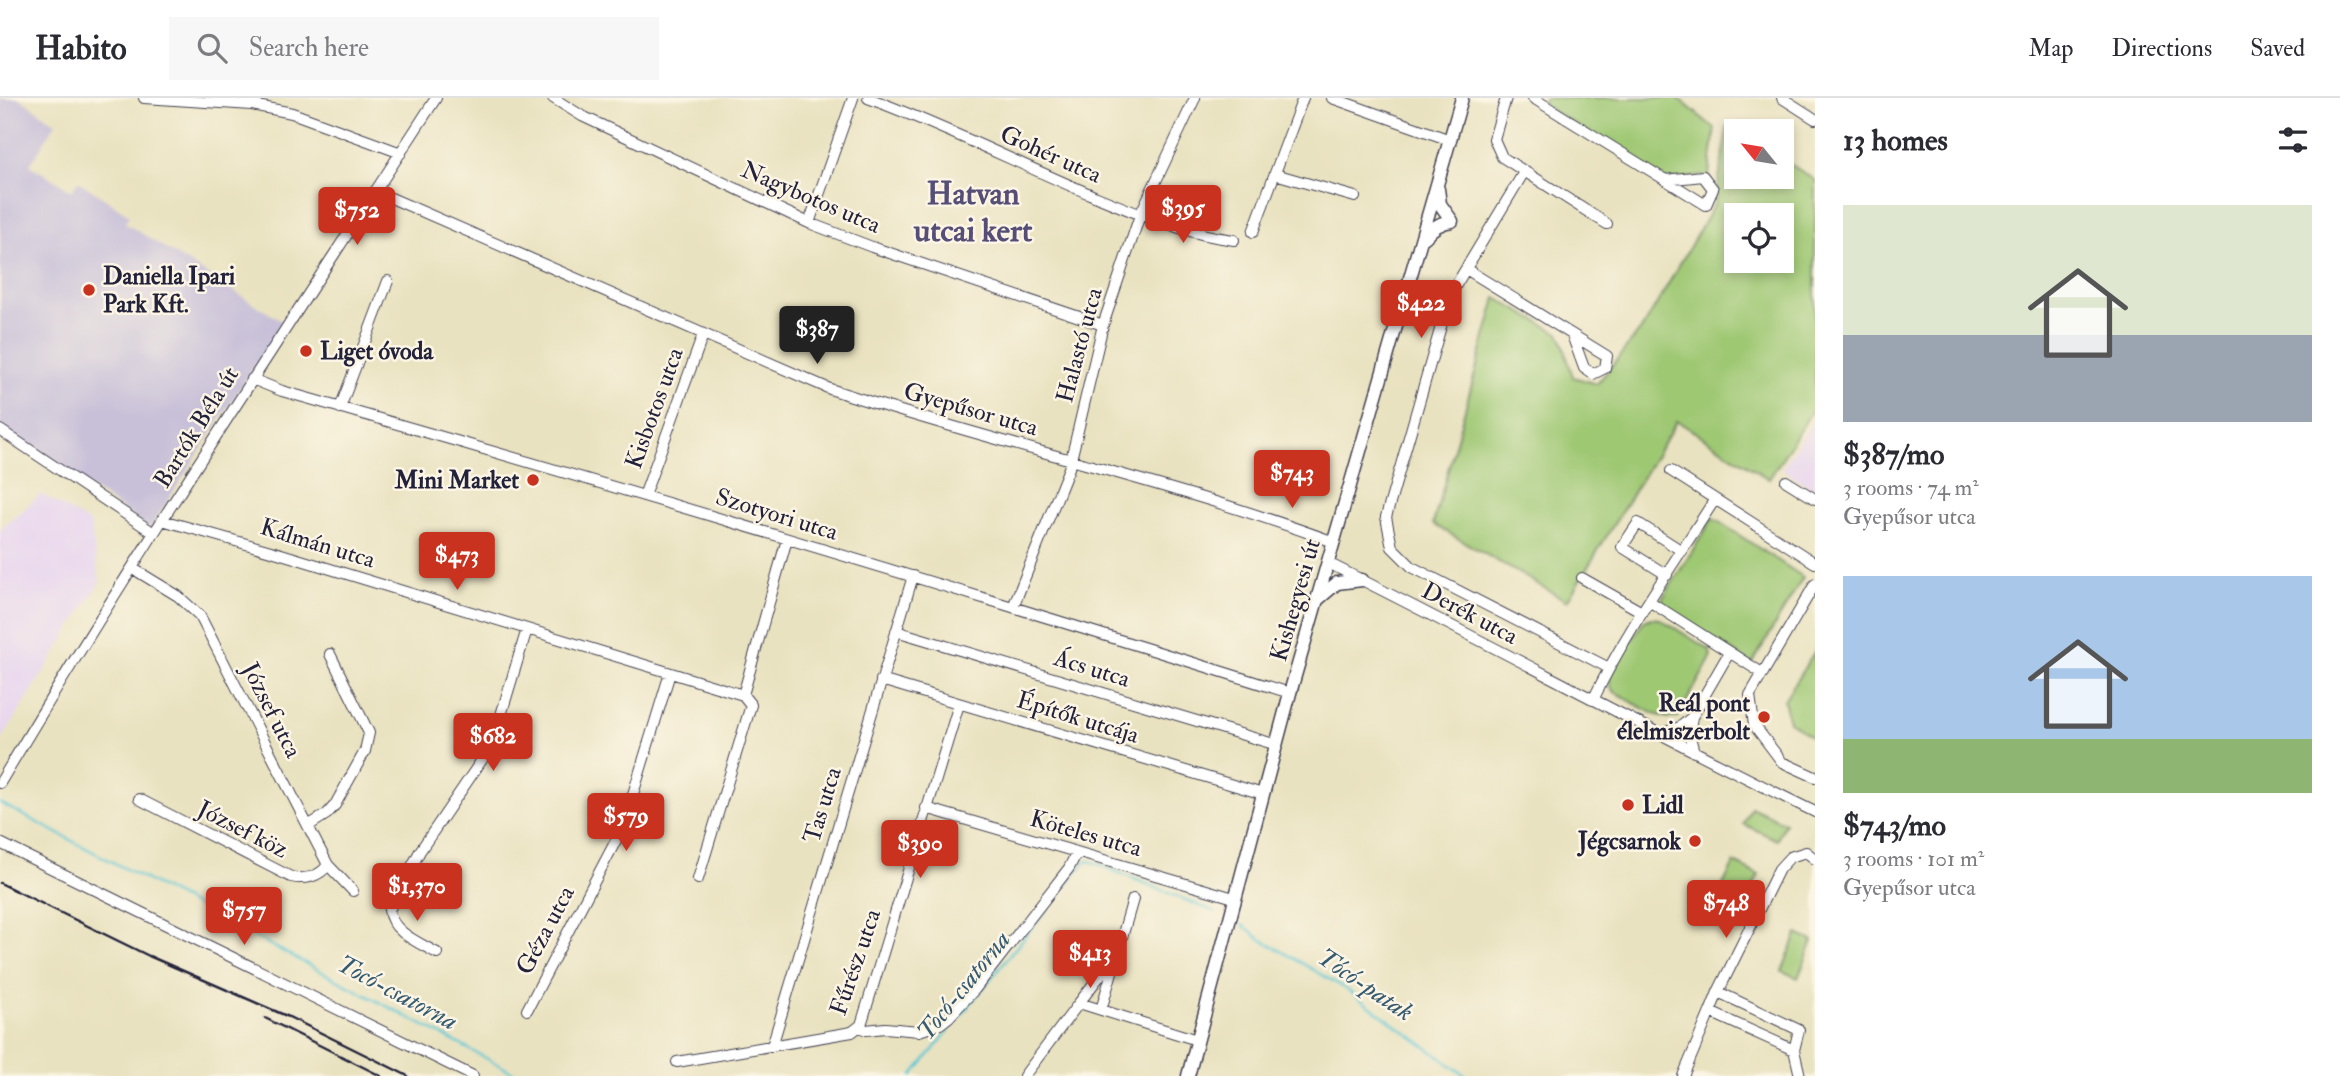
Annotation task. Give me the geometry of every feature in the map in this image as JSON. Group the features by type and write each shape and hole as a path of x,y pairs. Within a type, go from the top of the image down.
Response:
{"street":[{"path":"144,98 252,105 292,113 401,153"},
{"name":"Bartók Béla út","path":"0,783 131,568 436,98"},
{"name":"Nagybotos utca","path":"553,98 582,116 809,223 1103,325"},
{"path":"809,223 853,98"},
{"name":"Gohér utca","path":"868,98 912,114 1033,170 1140,215 1212,238 1234,240"},
{"name":"Halastó utca","path":"1013,607 1069,468 1103,325 1140,215 1195,98"},
{"path":"1252,232 1303,98"},
{"path":"1332,98 1450,140"},
{"name":"Kishegyesi út","path":"1188,1076 1290,693 1462,98"},
{"path":"1506,98 1494,139 1502,157 1607,224"},
{"path":"1533,98 1665,180"},
{"path":"1782,98 1815,119"},
{"path":"1524,172 1466,269 1572,335"},
{"path":"1275,174 1355,197"},
{"path":"1422,240 1432,229 1452,221 1440,204 1438,187"},
{"name":"Gyepűsor utca","path":"376,191 703,335 843,393 908,415 1266,517 1334,542"},
{"name":"Derék utca","path":"1466,269 1450,295 1385,517 1392,547 1412,567 1609,668"},
{"path":"340,408 388,281"},
{"name":"Kisbotos utca","path":"644,496 703,335"},
{"name":"Szotyori utca","path":"252,379 282,391 913,576 1290,693"},
{"path":"0,430 154,533"},
{"path":"1671,471 1815,562"},
{"path":"1786,481 1815,499"},
{"path":"1593,700 1642,612 1715,499"},
{"name":"Kálmán utca","path":"162,520 278,552 743,695"},
{"path":"1667,575 1622,547 1637,523 1682,551"},
{"path":"698,879 751,705 743,695 787,539"},
{"name":"Derék utca","path":"1328,563 1593,700 1663,733 1693,752 1815,812"},
{"name":"József utca","path":"131,568 178,596 200,616 328,865 353,891"},
{"name":"Tas utca","path":"772,1046 913,576"},
{"path":"1582,578 1642,612"},
{"path":"1317,600 1337,583 1362,580"},
{"path":"1815,584 1750,695 1754,725 1782,762 1815,777"},
{"path":"1649,601 1762,673"},
{"path":"437,953 401,931 389,917 388,910 427,841 492,746 527,629"},
{"name":"Ács utca","path":"896,631 1277,745"},
{"path":"1693,752 1689,733 1692,717 1729,653"},
{"path":"308,826 327,814 335,805 369,742 367,726 330,654"},
{"name":"Géza utca","path":"527,1010 623,827 670,673"},
{"name":"Építők utcája","path":"881,680 1263,794"},
{"name":"Fűrész utca","path":"856,1029 959,704"},
{"path":"1663,733 1680,727 1692,717"},
{"name":"József köz","path":"139,799 290,877 305,879 318,874 328,865"},
{"name":"Köteles utca","path":"926,808 1234,898"},
{"path":"0,843 473,1076"},
{"path":"677,1062 856,1029 919,1031 940,1024 975,989 1069,868 1077,852"},
{"path":"1683,1076 1718,992 1784,862 1806,852 1815,859"},
{"path":"1101,1010 1133,899"},
{"path":"1024,1076 1116,955"},
{"path":"1096,981 1107,988"},
{"path":"1718,992 1799,1030 1794,1050 1800,1076"},
{"path":"1079,1003 1197,1040"},
{"path":"1710,1012 1794,1050"}],"shaded area":[{"path":"0,98 19,98 56,123 30,165 72,191 78,181 129,215 125,223 283,322 150,528 0,427"},
{"path":"1815,418 1815,490 1782,469"},
{"path":"41,494 90,523 100,582 0,742 0,530"}],"green space":[{"path":"1545,98 1678,98 1715,129 1708,183 1703,176 1665,180 1542,104"},
{"path":"1724,149 1724,189 1794,189 1794,167 1815,180 1815,406 1769,479 1677,421 1567,601 1433,524 1496,298 1560,334 1573,377 1597,384 1644,326 1715,203"},
{"path":"1713,518 1803,577 1752,664 1659,604"},
{"path":"1651,618 1660,619 1710,650 1711,658 1678,717 1654,714 1613,691 1610,685 1610,675 1644,621"},
{"path":"1815,651 1815,739 1789,722 1784,700"},
{"path":"1751,807 1785,823 1777,840 1743,824"},
{"path":"1734,863 1759,875 1736,922 1711,909"},
{"path":"1797,934 1813,941 1798,978 1782,971"}],"waterway":[{"name":"Tocó-csatorna","path":"0,803 520,1076"},
{"name":"Tocó-csatorna","path":"912,1076 1086,861 1215,912"},
{"name":"Tócó-patak","path":"1243,925 1259,938 1346,989 1466,1076"}],"railway":[{"path":"0,883 149,956 289,1017 408,1076"},
{"path":"265,1018 381,1076"}],"place":[{"name":"Daniella Ipari Park Kft.","path":"89,290"},
{"name":"Liget óvoda","path":"306,351"},
{"name":"Mini Market","path":"533,480"},
{"name":"Reál pont élelmiszerbolt","path":"1764,717"},
{"name":"Lidl","path":"1628,805"},
{"name":"Jégcsarnok","path":"1695,841"}],"district":[{"name":"Hatvan utcai kert","path":"973,212"}]}
